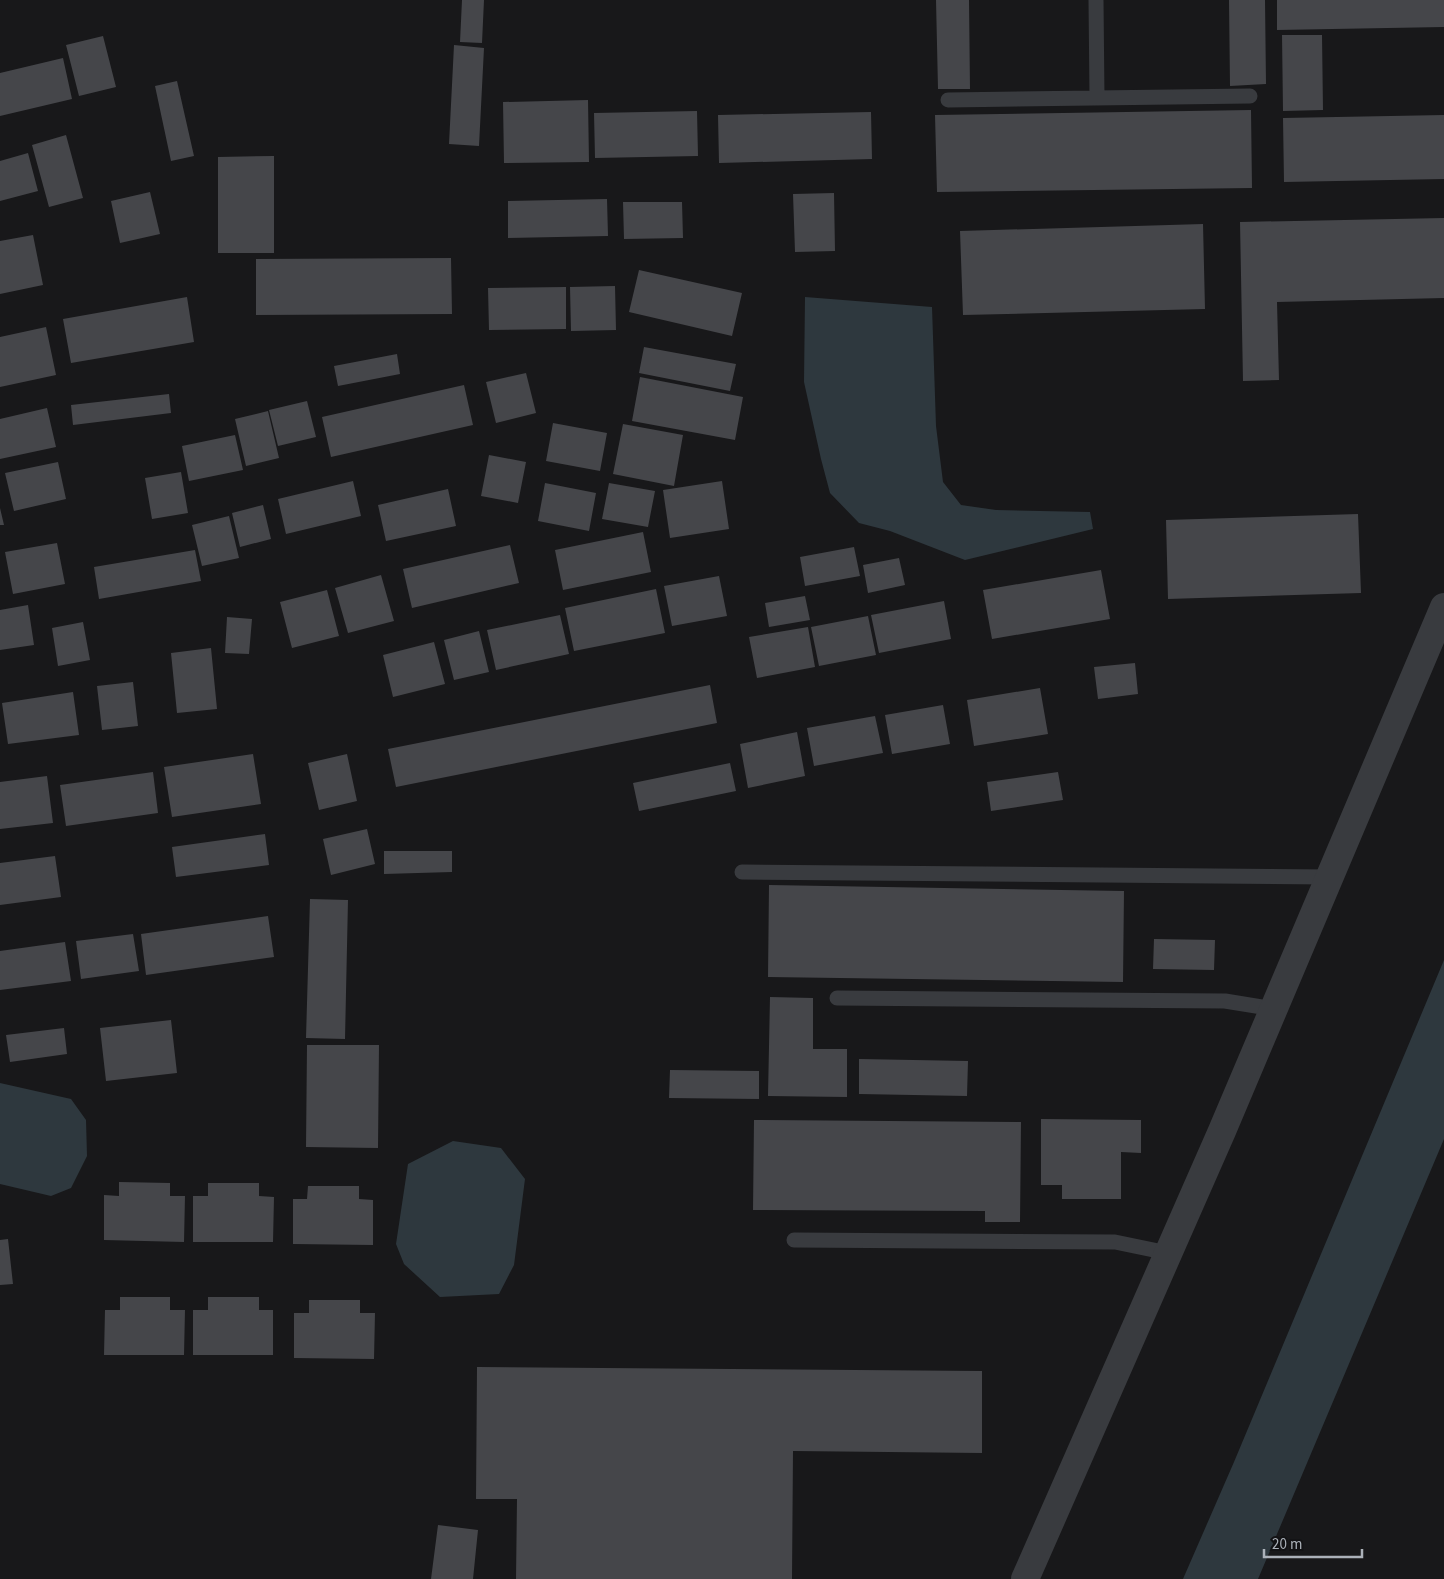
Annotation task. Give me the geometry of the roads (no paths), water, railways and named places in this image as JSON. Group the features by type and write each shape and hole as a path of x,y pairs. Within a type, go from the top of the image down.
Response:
{"street":[{"path":"1025,1579 1222,1131 1444,607"}],"lane":[{"path":"1096,0 1097,98"},
{"path":"948,100 1250,96"},
{"path":"742,872 1330,877"},
{"path":"837,998 1225,1001 1274,1009"},
{"path":"794,1240 1115,1242 1168,1253"}]}
